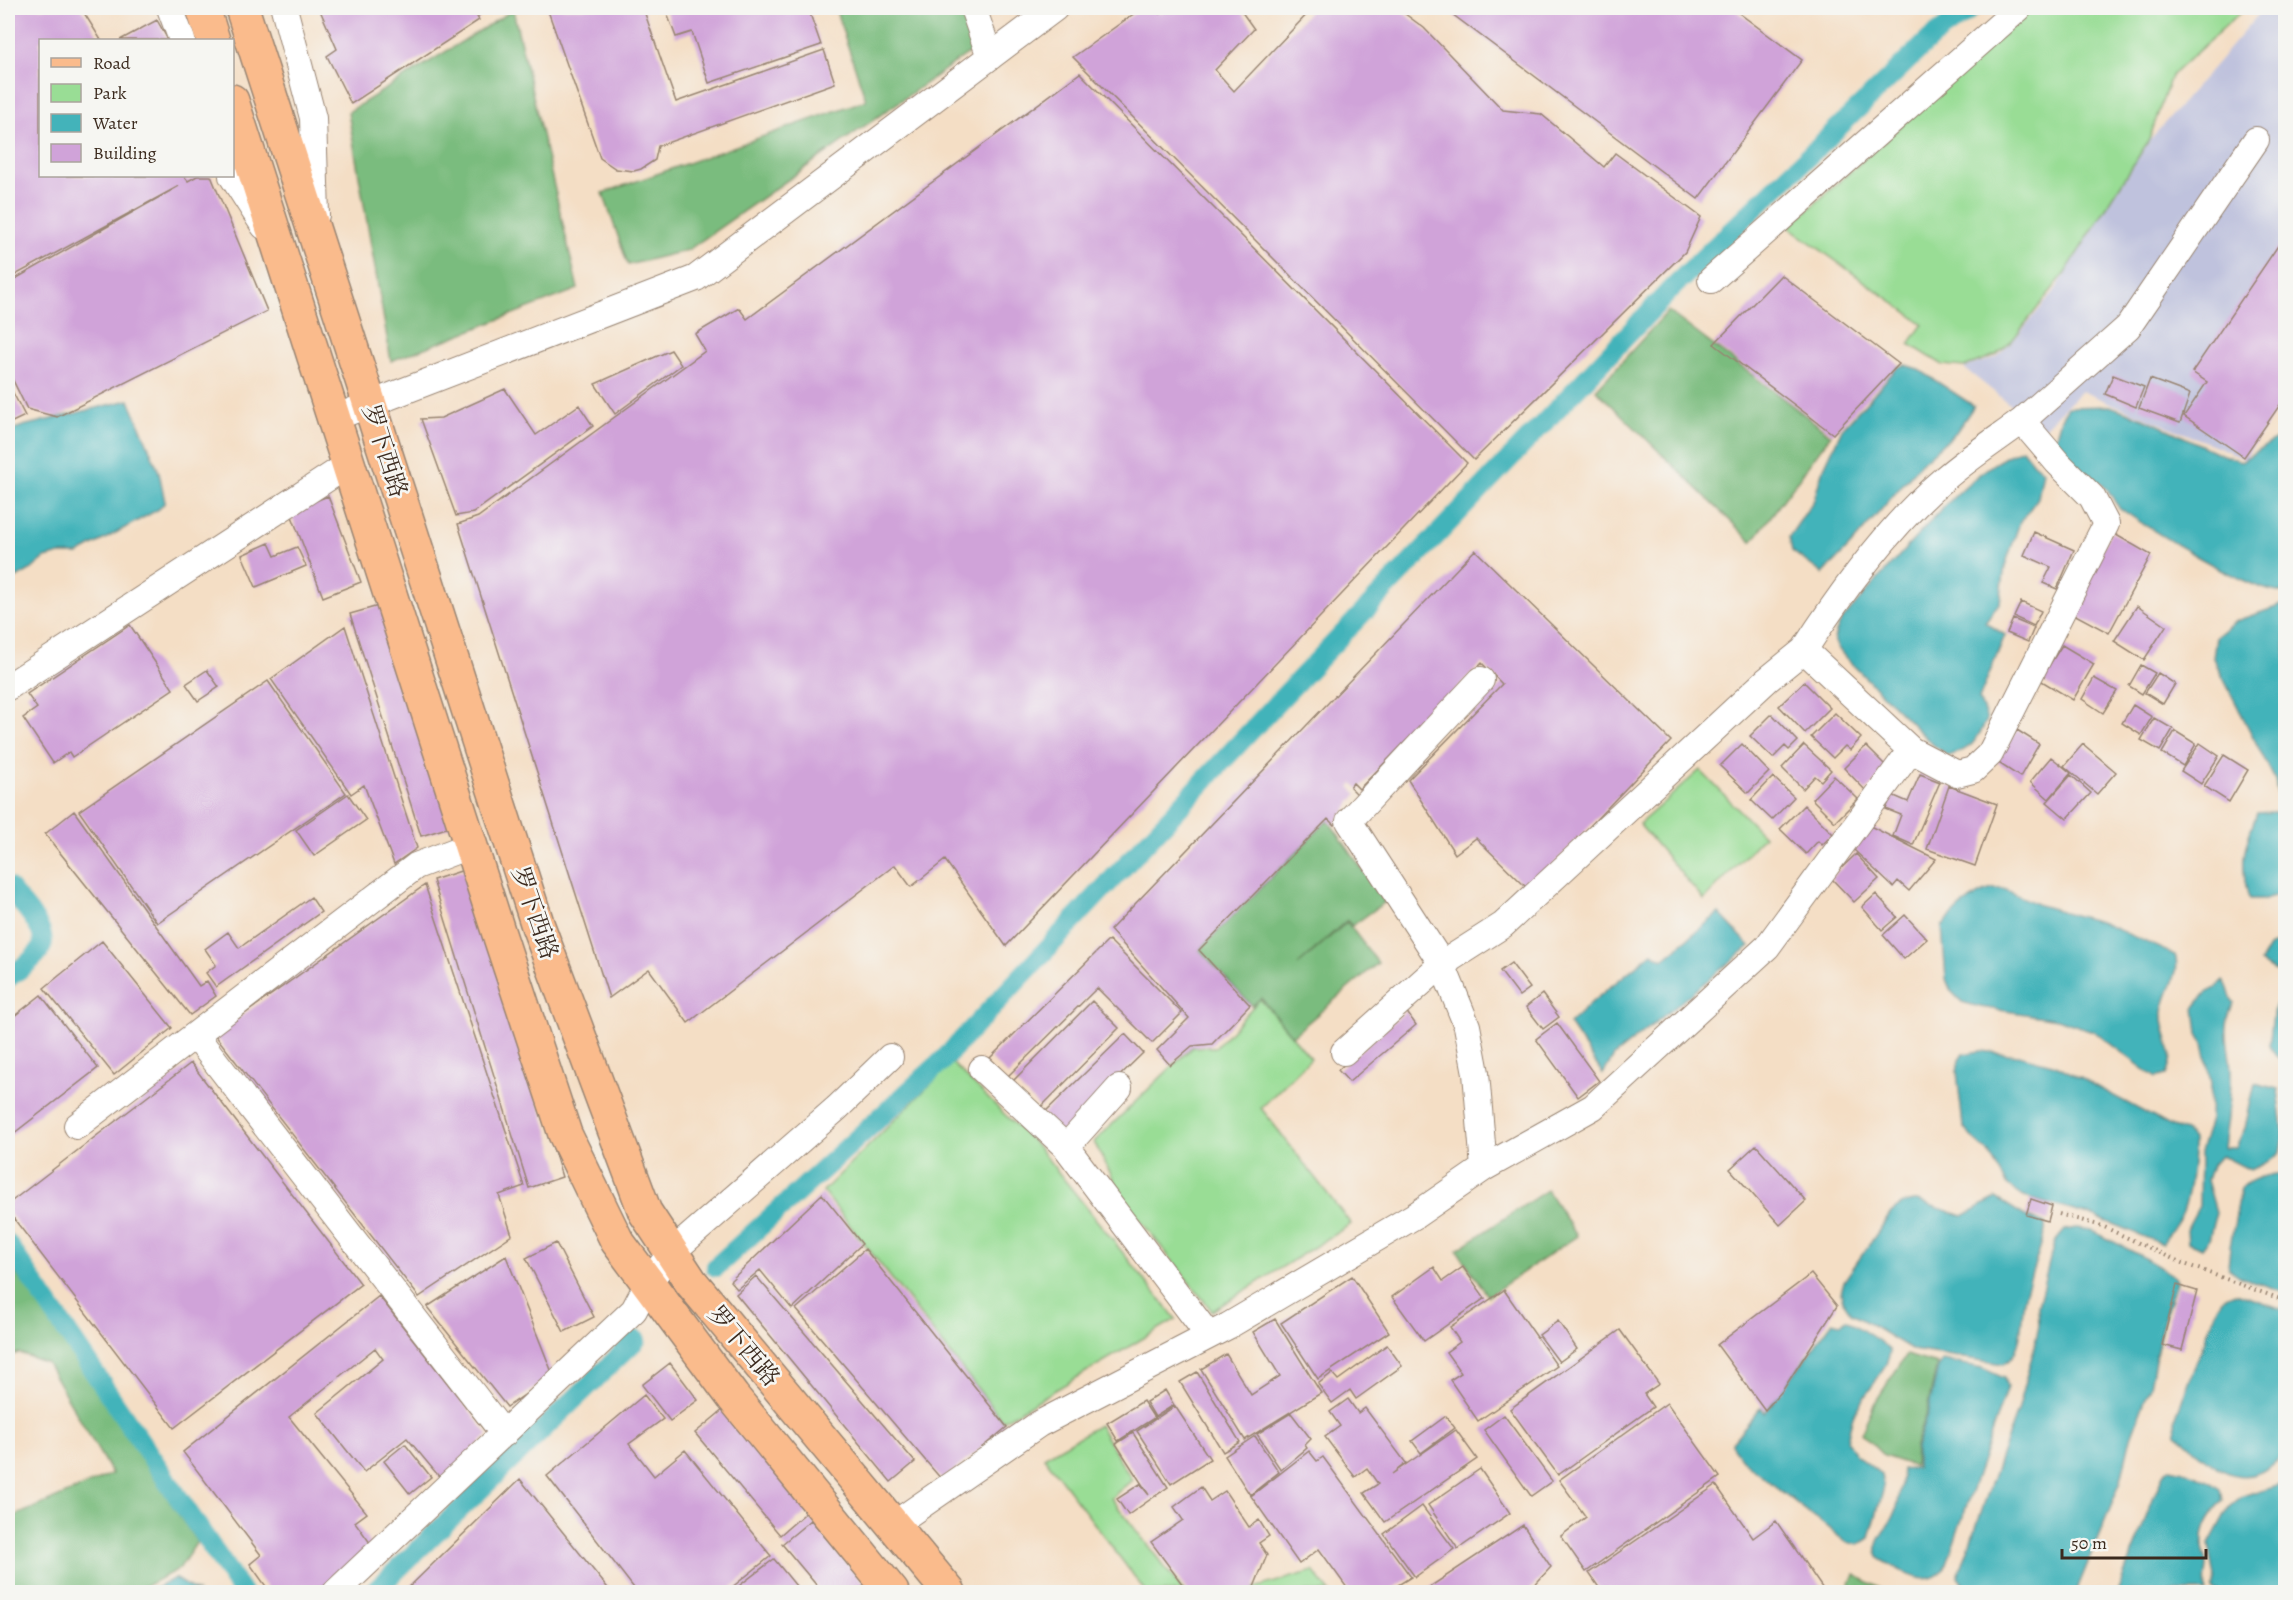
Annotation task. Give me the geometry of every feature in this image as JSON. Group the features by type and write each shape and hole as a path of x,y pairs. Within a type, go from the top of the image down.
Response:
{"main road":[{"path":"203,8 213,39"},
{"name":"罗下西路","path":"242,8 538,926 645,1212 697,1290 949,1593"},
{"name":"罗下西路","path":"234,115 241,166 282,254 566,1134 617,1241 733,1397 892,1593"}],"street":[{"path":"170,8 182,39"},
{"path":"284,8 313,118 317,239"},
{"path":"973,8 990,57"},
{"path":"334,418 696,278 1055,8"},
{"path":"1711,280 2019,8"},
{"path":"1344,1052 1442,963 1503,925 1767,680 1804,650 1836,600 1903,519 1944,479 2022,421 2128,327 2256,140"},
{"path":"1804,650 1911,750 1957,774 1973,770 1990,754 2106,524 2092,497 2057,462 2022,421"},
{"path":"8,687 349,464"},
{"path":"1481,680 1348,821 1442,963 1467,1026 1476,1073 1484,1168"},
{"path":"893,1525 1039,1424 1209,1336 1416,1215 1484,1168 1593,1107 1767,947 1911,750"},
{"path":"77,1125 416,866 471,845"},
{"path":"195,1035 504,1434"},
{"path":"336,1593 634,1310 648,1283 671,1253 837,1108 890,1057"},
{"path":"982,1069 1066,1147 1209,1336"},
{"path":"1066,1147 1119,1088"}],"path":[{"path":"2059,1214 2102,1226 2182,1263 2286,1301"}],"shaded area":[{"path":"2264,8 2285,8 2285,397 2245,458 2081,391 2042,430 1964,368 1997,357 2054,292 2150,140"}],"green space":[{"path":"835,8 966,8 980,45 688,250 628,265 603,193 866,100"},
{"path":"2032,8 2245,8 2171,76 2149,140 2065,273 2011,342 1996,355 1964,367 1943,365 1909,344 1923,324 1789,227"},
{"path":"513,10 578,289 391,361 348,112"},
{"path":"1668,311 1831,435 1752,542 1596,390"},
{"path":"1700,770 1764,836 1704,900 1639,824"},
{"path":"1328,820 1385,902 1352,926 1347,920 1298,965 1347,922 1378,963 1292,1036 1261,998 1252,1006 1199,950"},
{"path":"1260,999 1311,1058 1261,1108 1351,1224 1212,1311 1125,1201 1094,1142 1192,1047 1216,1047"},
{"path":"952,1063 1038,1147 1176,1319 1003,1421 823,1191"},
{"path":"1547,1190 1577,1236 1488,1296 1457,1250"},
{"path":"8,1263 39,1304 197,1542 179,1569 134,1592 8,1592 8,1519 112,1474 47,1363 19,1353 8,1356"},
{"path":"1906,1355 1937,1364 1927,1410 1915,1446 1914,1466 1884,1456 1861,1433 1874,1404"},
{"path":"1099,1425 1132,1480 1111,1498 1184,1592 1146,1592 1044,1457"},
{"path":"1313,1571 1330,1592 1253,1592 1254,1588"},
{"path":"1855,1575 1887,1592 1847,1592"}],"water":[{"path":"1905,365 1918,369 1974,406 1956,432 1921,463 1852,544 1823,574 1792,551 1789,537 1814,500 1822,472 1842,429 1898,367"},
{"path":"129,400 159,472 165,502 159,509 78,554 60,554 45,558 32,569 8,583 8,431"},
{"path":"2110,406 2148,420 2220,454 2241,461 2281,436 2285,438 2285,592 2271,591 2251,584 2153,530 2120,508 2107,489 2063,456 2055,440 2061,418 2068,407"},
{"path":"2022,449 2043,471 2038,498 2020,522 2005,566 2000,602 1985,622 2005,635 1979,699 1987,720 1973,743 1948,756 1931,743 1845,657 1834,640 1841,621 1954,497 1992,465"},
{"path":"2286,604 2285,800 2278,798 2275,780 2213,658 2216,637 2236,621"},
{"path":"2273,812 2285,815 2285,894 2267,899 2249,899 2244,875 2246,845 2257,813"},
{"path":"1992,889 2004,889 2039,905 2103,923 2175,955 2177,962 2175,976 2163,1012 2164,1029 2171,1057 2166,1075 2156,1078 2093,1031 2057,1019 1962,1002 1951,991 1946,979 1942,926 1970,900"},
{"path":"1719,913 1750,946 1614,1056 1603,1074 1569,1024 1593,1001 1652,953 1663,959"},
{"path":"2285,938 2285,974 2277,973 2260,962 2269,947"},
{"path":"2223,980 2234,1003 2227,1022 2231,1086 2224,1148 2236,1148 2245,1128 2255,1083 2278,1089 2283,1141 2279,1154 2250,1170 2221,1155 2212,1165 2207,1180 2216,1212 2209,1239 2202,1248 2187,1242 2186,1230 2199,1206 2200,1152 2210,1119 2211,1083 2203,1043 2198,1034 2195,1007 2206,993 2216,988"},
{"path":"2285,987 2285,1066 2269,1046 2274,1007"},
{"path":"1980,1051 2018,1055 2056,1065 2172,1127 2185,1131 2193,1140 2187,1196 2181,1216 2162,1244 2093,1216 2024,1197 2008,1186 1988,1152 1973,1139 1963,1126 1957,1072 1959,1060 1963,1054"},
{"path":"2286,1173 2285,1292 2241,1277 2228,1268 2241,1188 2262,1177"},
{"path":"1996,1198 2025,1216 2045,1224 2045,1231 2025,1295 2018,1343 2010,1359 2003,1364 1913,1350 1851,1313 1841,1293 1844,1281 1894,1210 1906,1203 1917,1201 1963,1216"},
{"path":"2076,1228 2091,1230 2141,1256 2174,1276 2176,1281 2161,1329 2150,1386 2131,1437 2120,1484 2076,1592 1986,1592 1964,1585 1958,1577 2017,1411 2039,1325 2038,1306 2054,1243 2065,1230"},
{"path":"2235,1293 2286,1310 2285,1454 2265,1470 2247,1476 2224,1471 2204,1458 2176,1434 2175,1419 2217,1307 2223,1298"},
{"path":"1846,1319 1890,1351 1885,1366 1857,1409 1847,1441 1855,1454 1882,1475 1884,1487 1870,1538 1859,1545 1846,1542 1742,1460 1733,1448 1732,1442 1761,1407 1765,1413 1832,1322 1841,1324"},
{"path":"1942,1360 1982,1368 2004,1378 2007,1387 1945,1569 1937,1575 1922,1579 1882,1560 1877,1547 1881,1535 1896,1511 1903,1469 1916,1468 1916,1448 1928,1411 1938,1367"},
{"path":"2170,1468 2197,1476 2221,1489 2223,1500 2208,1521 2203,1539 2207,1562 2205,1582 2207,1592 2117,1592 2163,1474"},
{"path":"2285,1482 2285,1592 2215,1592 2212,1589 2215,1577 2209,1544 2229,1507 2241,1497"},
{"path":"175,1578 197,1592 149,1592"}],"building":[{"path":"8,8 81,8 100,39 39,39 39,177 185,177 188,181 195,177 211,177 267,311 57,417 27,409 8,370 8,283 179,186 8,279"},
{"path":"319,8 489,8 477,17 479,20 351,104 327,56 337,49"},
{"path":"547,8 643,8 676,102 824,50 835,83 658,146 655,160 641,169 634,171 616,169 600,158"},
{"path":"665,8 808,8 821,45 709,83 692,32 676,37"},
{"path":"1142,8 1156,8 1160,14 1169,8 1239,8 1254,29 1215,70 1234,91 1313,8 1397,8 1424,28 1503,110 1541,114 1604,167 1615,153 1701,217 1685,252 1474,460 1073,57"},
{"path":"1444,8 1732,8 1802,60 1698,199"},
{"path":"157,20 167,39 122,39"},
{"path":"1080,73 1467,463 1006,946 945,860 911,887 895,865 688,1023 649,969 609,998 458,524 478,517 705,351 695,334 739,308 747,319"},
{"path":"2286,234 2286,396 2244,457 2184,416 2207,382 2192,372"},
{"path":"1781,275 1899,364 1833,434 1714,344"},
{"path":"671,350 681,365 615,414 595,384"},
{"path":"2113,375 2144,387 2136,407 2105,394"},
{"path":"2150,379 2190,394 2180,423 2139,408"},
{"path":"8,383 25,416 8,424"},
{"path":"505,389 536,435 579,405 593,426 473,513 456,516 421,419 441,418"},
{"path":"328,496 361,582 323,597 290,511"},
{"path":"2034,532 2074,550 2057,589 2043,583 2051,567 2024,555"},
{"path":"2111,532 2151,555 2109,633 2068,611"},
{"path":"269,543 275,556 297,547 306,566 256,587 242,555"},
{"path":"1475,550 1671,741 1529,890 1476,838 1455,854 1408,780 1502,684 1482,663 1359,789 1353,783 1350,787 1357,794 1334,825 1328,819 1199,950 1250,1005 1212,1044 1192,1046 1170,1065 1157,1050 1189,1018 1110,930"},
{"path":"2021,602 2041,611 2034,626 2014,617"},
{"path":"382,605 453,826 421,836 350,614"},
{"path":"2137,606 2166,626 2144,660 2114,641"},
{"path":"2013,619 2034,628 2028,642 2007,633"},
{"path":"130,625 173,689 72,757 69,752 53,763 23,718 37,708 27,694"},
{"path":"345,626 417,848 394,864 364,785 351,794 271,679"},
{"path":"2062,645 2094,664 2073,700 2040,680"},
{"path":"2141,665 2155,673 2142,694 2129,686"},
{"path":"207,670 219,687 198,701 186,684"},
{"path":"2158,673 2175,684 2163,704 2145,693"},
{"path":"2094,678 2117,691 2103,713 2082,699"},
{"path":"268,681 346,793 157,923 79,811"},
{"path":"1804,682 1830,708 1805,733 1779,706"},
{"path":"2133,705 2152,717 2141,735 2122,723"},
{"path":"1835,713 1861,738 1850,750 1845,746 1833,758 1811,737"},
{"path":"1772,714 1798,741 1789,750 1785,746 1773,758 1750,736"},
{"path":"2154,718 2173,729 2160,751 2141,740"},
{"path":"2017,730 2039,744 2020,777 1997,762"},
{"path":"2175,731 2196,744 2183,766 2162,753"},
{"path":"2200,743 2219,756 2201,784 2181,771"},
{"path":"1742,744 1769,772 1748,793 1720,766"},
{"path":"2083,744 2116,772 2097,794 2064,766"},
{"path":"1804,745 1831,770 1821,781 1815,776 1803,789 1782,768"},
{"path":"1866,746 1888,768 1866,791 1844,768"},
{"path":"2224,755 2248,770 2229,802 2204,786"},
{"path":"2051,757 2071,773 2049,799 2030,782"},
{"path":"1920,774 1940,782 1913,845 1893,836 1901,815 1886,809 1892,795 1908,802"},
{"path":"2071,775 2091,793 2067,819 2047,802"},
{"path":"1834,776 1858,799 1835,822 1812,799"},
{"path":"1773,777 1794,797 1772,820 1751,800"},
{"path":"1949,786 1997,804 1975,866 1927,849"},
{"path":"348,794 366,820 314,856 296,830"},
{"path":"1804,805 1833,834 1822,845 1818,841 1806,854 1780,829"},
{"path":"74,811 199,986 207,981 216,996 190,1015 45,834"},
{"path":"1870,826 1936,859 1909,891 1898,881 1893,887 1854,850"},
{"path":"1856,854 1879,879 1854,902 1831,878"},
{"path":"467,869 562,1177 529,1188 433,880"},
{"path":"425,885 524,1186 499,1195 512,1235 419,1297 215,1035"},
{"path":"1876,894 1897,917 1882,930 1862,907"},
{"path":"311,897 321,912 216,987 206,973 216,965 205,949 228,932 239,948"},
{"path":"1905,915 1927,939 1904,959 1883,935"},
{"path":"1109,940 1182,1013 1152,1043 1097,988 1008,1076 990,1058"},
{"path":"102,941 172,1028 114,1075 44,988"},
{"path":"1511,963 1530,988 1519,996 1500,971"},
{"path":"1542,994 1559,1017 1543,1029 1526,1007"},
{"path":"41,995 98,1068 9,1137 8,1021"},
{"path":"1092,1001 1119,1028 1040,1108 1013,1081"},
{"path":"1406,1011 1416,1025 1349,1082 1338,1070"},
{"path":"1557,1023 1599,1081 1578,1097 1536,1039"},
{"path":"1125,1034 1143,1053 1061,1133 1043,1114"},
{"path":"191,1063 361,1284 174,1428 8,1211 8,1204"},
{"path":"1756,1145 1806,1201 1780,1225 1730,1169"},
{"path":"822,1194 862,1244 792,1309 760,1270 737,1289 730,1281"},
{"path":"2031,1199 2052,1206 2048,1221 2026,1215"},
{"path":"556,1243 594,1317 564,1332 526,1258"},
{"path":"865,1249 1007,1427 942,1480 796,1309"},
{"path":"506,1256 553,1375 507,1407 427,1307"},
{"path":"1434,1267 1443,1281 1463,1267 1485,1298 1424,1341 1392,1297"},
{"path":"1811,1274 1837,1306 1783,1390 1765,1410 1717,1345"},
{"path":"756,1276 915,1462 891,1482 736,1294"},
{"path":"1352,1276 1389,1332 1318,1379 1281,1323"},
{"path":"2177,1285 2197,1291 2182,1350 2162,1345"},
{"path":"1504,1290 1557,1366 1478,1421 1450,1380 1461,1373 1446,1352 1460,1342 1450,1327"},
{"path":"379,1296 488,1435 442,1480 407,1438 364,1472 317,1413 383,1359 375,1348 289,1417 367,1513 355,1522 373,1547 323,1592 270,1592 250,1564 261,1555 183,1452"},
{"path":"1275,1319 1321,1393 1245,1440 1201,1369 1226,1354 1251,1395 1280,1376 1253,1332"},
{"path":"1558,1321 1577,1349 1559,1362 1539,1335"},
{"path":"1620,1330 1659,1384 1644,1394 1653,1407 1558,1475 1510,1409"},
{"path":"1387,1345 1402,1366 1356,1399 1350,1390 1332,1403 1318,1384 1332,1373 1338,1380"},
{"path":"670,1363 698,1400 670,1421 642,1385"},
{"path":"1197,1372 1240,1442 1223,1452 1180,1382"},
{"path":"1165,1390 1174,1405 1155,1417 1146,1402"},
{"path":"644,1395 663,1419 629,1444 654,1476 685,1450 771,1556 726,1592 637,1592 547,1476"},
{"path":"1348,1399 1358,1413 1365,1408 1406,1463 1392,1474 1456,1430 1477,1459 1385,1522 1364,1493 1378,1484 1367,1468 1355,1477 1325,1437 1340,1426 1330,1412"},
{"path":"1143,1401 1154,1418 1118,1441 1107,1423"},
{"path":"1667,1403 1720,1477 1586,1572 1561,1536 1586,1517 1559,1480"},
{"path":"1175,1406 1210,1459 1171,1484 1137,1431"},
{"path":"724,1409 809,1510 780,1535 695,1433"},
{"path":"1291,1413 1311,1439 1305,1445 1307,1448 1281,1470 1257,1434"},
{"path":"1504,1415 1552,1481 1531,1496 1484,1430"},
{"path":"1446,1416 1455,1428 1421,1453 1412,1441"},
{"path":"1133,1433 1168,1487 1128,1515 1117,1499 1140,1484 1149,1495 1116,1444"},
{"path":"1255,1436 1279,1472 1250,1495 1225,1456"},
{"path":"405,1444 431,1477 410,1494 384,1461"},
{"path":"1309,1451 1317,1461 1323,1457 1411,1577 1387,1592 1350,1592 1319,1549 1299,1564 1251,1496"},
{"path":"1480,1469 1510,1513 1458,1549 1428,1505"},
{"path":"520,1479 611,1592 404,1592"},
{"path":"1716,1485 1753,1538 1776,1521 1825,1592 1602,1592 1589,1573"},
{"path":"1201,1487 1210,1501 1225,1491 1249,1527 1259,1520 1269,1536 1259,1543 1267,1555 1252,1592 1188,1592 1151,1542 1183,1520 1174,1507"},
{"path":"1422,1506 1454,1549 1415,1577 1384,1534"},
{"path":"811,1520 865,1585 856,1592 812,1592 818,1587 782,1544"},
{"path":"1523,1525 1551,1567 1528,1592 1422,1592"},
{"path":"774,1559 801,1592 731,1592"}],"waterway":[{"path":"716,1267 942,1061 1277,703 1675,285 1931,38 1972,8"},
{"path":"8,887 37,923 43,939 40,951 8,978"},
{"path":"8,1244 242,1592"},
{"path":"374,1592 636,1340"}]}
